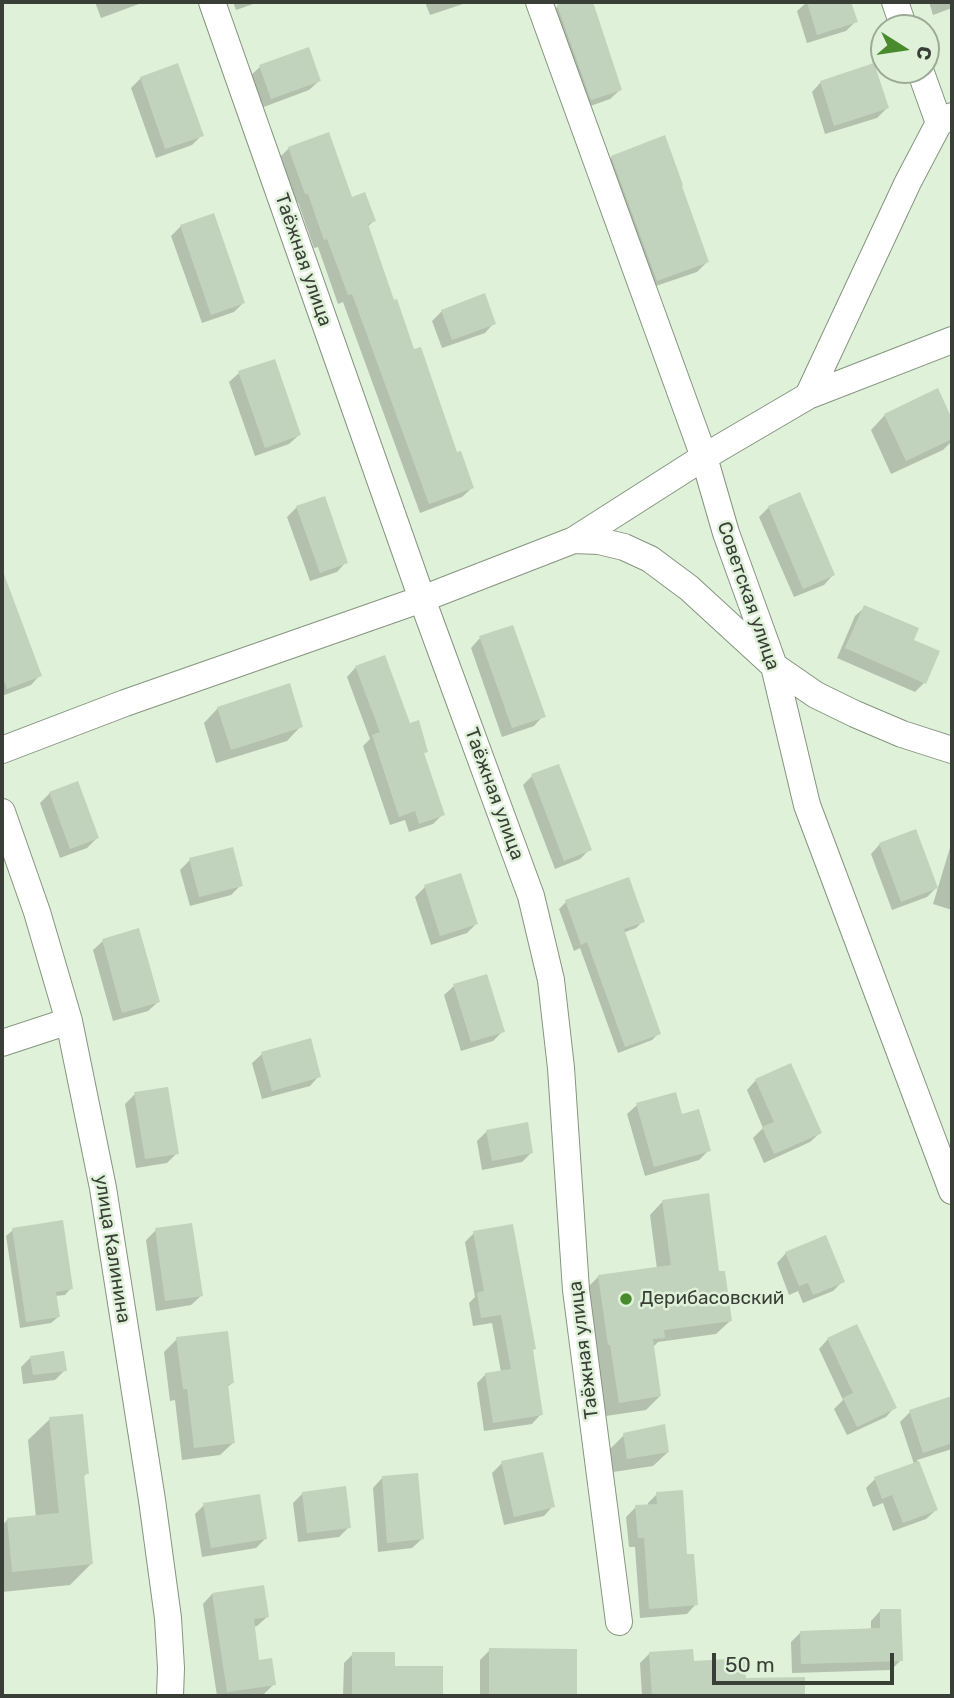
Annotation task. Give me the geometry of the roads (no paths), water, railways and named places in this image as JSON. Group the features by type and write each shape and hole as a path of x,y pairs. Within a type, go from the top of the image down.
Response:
{"street":[{"name":"Таёжная улица","path":"212,2 422,598 531,896 551,980 561,1068 576,1290 619,1622"},
{"name":"Советская улица","path":"539,2 704,457 726,533 774,666 807,805 952,1191"},
{"path":"808,396 908,182 946,120 927,84"},
{"path":"2,750 125,703 422,598 573,540 704,457 808,396 952,340"},
{"path":"573,540 599,541 624,547 650,559 689,588 774,666 816,695 902,734 952,750"},
{"name":"улица Калинина","path":"2,812 37,912 69,1021 103,1188 168,1618 170,1696"},
{"path":"2,1043 69,1021"}],"place":[{"name":"Дерибасовский","path":"626,1299"}]}
